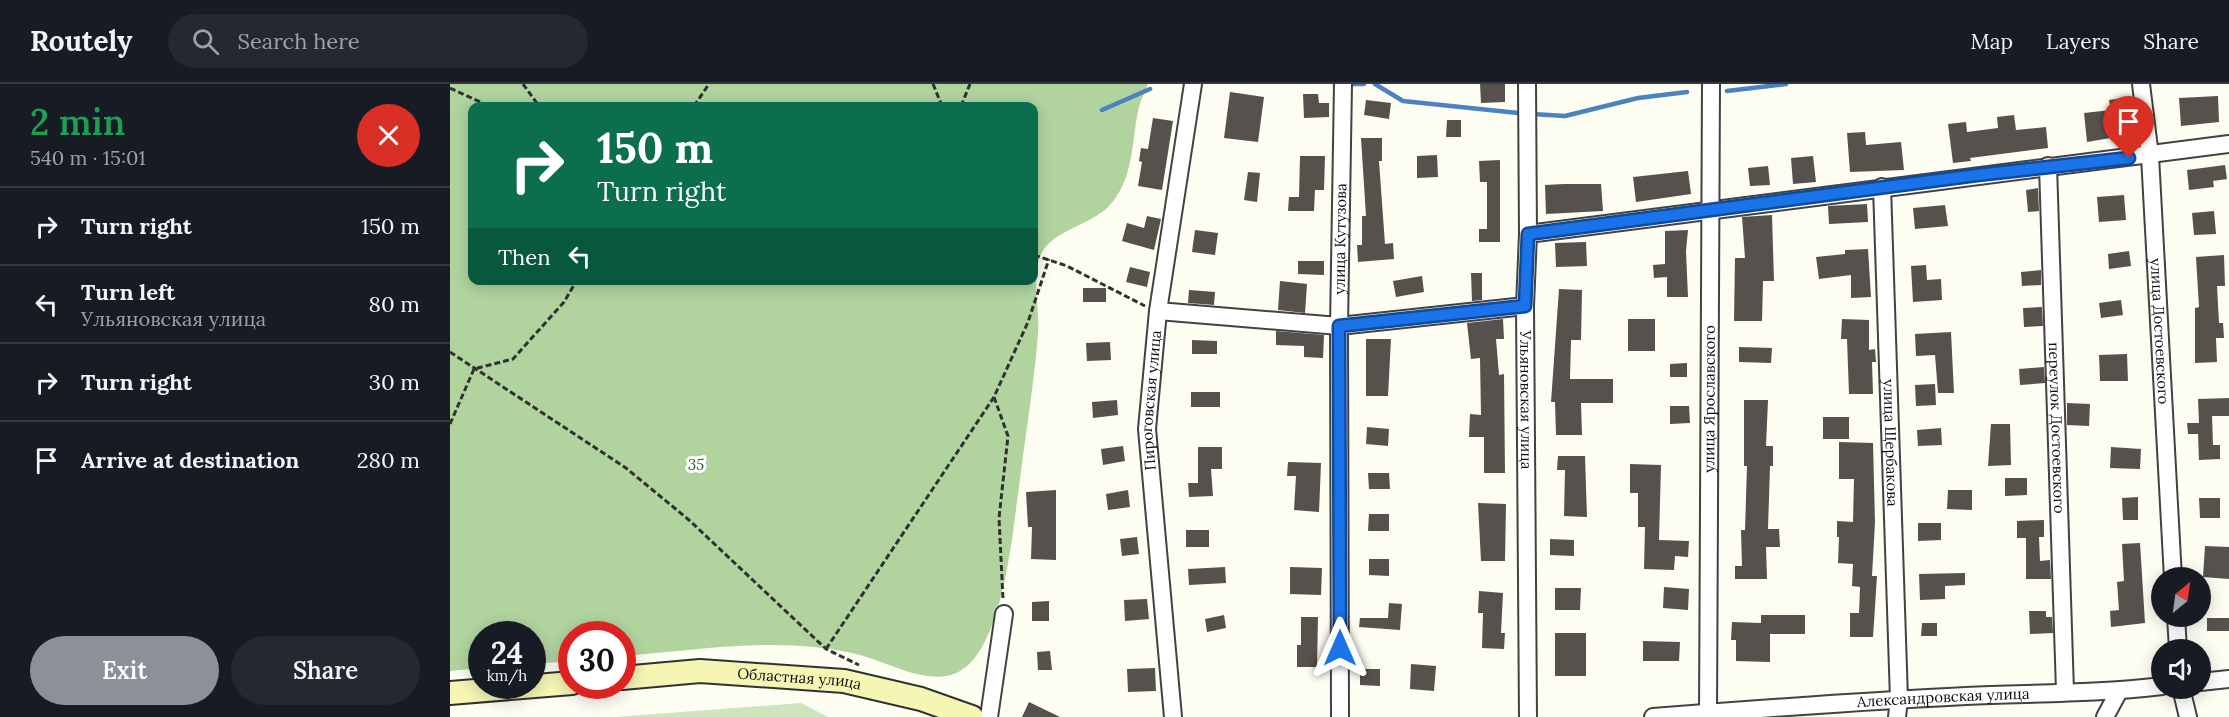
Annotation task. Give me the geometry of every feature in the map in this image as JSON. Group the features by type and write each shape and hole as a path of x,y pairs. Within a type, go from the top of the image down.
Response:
{"main road":[{"name":"Областная улица","path":"636,677 700,671 844,681 921,699 972,717"},
{"path":"450,693 558,684"}],"street":[{"name":"Пироговская улица","path":"1173,717 1147,429 1158,311 1193,84"},
{"name":"улица Кутузова","path":"1340,717 1339,326 1342,84"},
{"name":"Ульяновская улица","path":"1527,84 1528,234 1525,306 1528,717"},
{"name":"улица Ярославского","path":"1708,715 1711,84"},
{"name":"улица Достоевского","path":"2141,84 2150,156 2173,567"},
{"path":"1528,234 1882,186 2150,156 2229,144"},
{"name":"переулок Достоевского","path":"2048,166 2065,691"},
{"name":"улица Щербакова","path":"1882,186 1899,699 1897,717"},
{"path":"1158,311 1339,326 1525,306"},
{"path":"989,717 1004,614"},
{"path":"2211,681 2229,679"},
{"name":"Александровская улица","path":"1653,717 1708,715 1899,699 2065,691 2119,691 2151,687"},
{"path":"2105,717 2119,691"},
{"path":"2184,699 2188,717"}],"path":[{"path":"523,84 536,102"},
{"path":"696,102 710,84"},
{"path":"933,84 940,102"},
{"path":"963,102 970,84"},
{"path":"450,88 480,102"},
{"path":"1038,256 1049,259 1158,311"},
{"path":"450,352 626,468 689,520 826,649 994,397 1028,322 1049,259"},
{"path":"474,369 513,359 564,302 575,285"},
{"path":"450,424 474,369"},
{"path":"994,397 1008,436 999,518 1004,614"}],"green space":[{"name":"35","path":"450,84 1148,84 1139,107 1131,159 1124,184 1109,206 1101,213 1054,239 1041,254 1038,263 1038,102 468,102 468,285 1036,285 1038,325 1036,353 1008,563 994,621 983,646 969,665 951,675 929,676 905,671 860,655 831,649 771,645 636,655 636,621 558,621 558,662 546,663 546,621 468,621 468,669 450,671"},
{"path":"801,703 828,717 615,717"}],"building":[{"path":"1480,84 1505,84 1505,102 1481,103"},
{"path":"1230,92 1264,97 1258,142 1224,138"},
{"path":"1303,94 1318,94 1319,103 1329,103 1329,117 1304,118"},
{"path":"2218,96 2219,122 2181,126 2179,98"},
{"path":"2123,98 2128,135 2087,142 2084,113 2111,110 2109,100"},
{"path":"1366,100 1391,103 1389,119 1364,115"},
{"path":"2014,115 2016,130 2046,127 2048,148 1970,158 1971,161 1953,163 1948,124 1966,122 1967,132 1998,128 1997,117"},
{"path":"1153,118 1173,121 1162,190 1138,186 1142,162 1139,161 1141,148 1148,149"},
{"path":"1447,120 1461,120 1461,137 1446,137"},
{"path":"1865,132 1866,145 1901,142 1904,170 1850,172 1847,133"},
{"path":"1361,138 1382,138 1382,161 1379,161 1385,244 1393,243 1394,259 1358,262 1357,245 1362,245 1362,216 1366,216"},
{"path":"1437,155 1438,177 1417,178 1417,156"},
{"path":"1300,156 1325,156 1324,190 1315,190 1314,211 1288,211 1289,197 1299,197"},
{"path":"1813,156 1816,182 1793,184 1791,158"},
{"path":"1500,160 1500,242 1479,242 1479,229 1487,229 1487,182 1480,182 1479,161"},
{"path":"2225,165 2227,179 2213,181 2214,187 2189,190 2187,170"},
{"path":"1768,166 1770,185 1750,186 1748,168"},
{"path":"1688,171 1691,194 1636,202 1633,177"},
{"path":"1248,172 1260,173 1257,202 1244,200"},
{"path":"1601,184 1603,211 1546,214 1545,185"},
{"path":"2038,188 2039,211 2028,212 2026,190"},
{"path":"2124,195 2126,220 2099,222 2097,197"},
{"path":"1867,204 1868,222 1829,224 1828,206"},
{"path":"1945,205 1948,226 1915,229 1913,208"},
{"path":"2214,211 2216,234 2194,235 2192,213"},
{"path":"1772,215 1774,281 1763,281 1762,321 1734,321 1735,258 1745,258 1742,217"},
{"path":"1147,216 1161,219 1154,250 1122,241 1127,223 1144,228"},
{"path":"1195,230 1218,233 1215,255 1192,252"},
{"path":"1688,230 1686,251 1688,297 1667,297 1667,277 1654,278 1653,265 1665,264 1665,231"},
{"path":"1586,242 1587,266 1556,267 1555,243"},
{"path":"1868,249 1871,297 1851,298 1851,275 1819,279 1816,257 1845,254 1845,250"},
{"path":"2129,251 2131,266 2109,269 2108,254"},
{"path":"2224,255 2225,286 2217,286 2219,323 2223,323 2224,338 2216,338 2217,362 2195,363 2195,308 2199,307 2196,257"},
{"path":"1298,261 1324,261 1324,275 1298,274"},
{"path":"1926,265 1927,280 1941,279 1942,300 1913,302 1911,266"},
{"path":"1130,267 1150,272 1147,287 1126,282"},
{"path":"2041,270 2041,285 2022,286 2021,272"},
{"path":"1471,273 1482,273 1482,300 1472,301"},
{"path":"1422,276 1424,292 1396,297 1393,281"},
{"path":"1280,281 1307,284 1305,313 1278,310"},
{"path":"1083,288 1106,288 1106,302 1083,302"},
{"path":"1559,289 1582,290 1581,340 1571,340 1570,379 1613,379 1613,403 1581,403 1582,435 1556,435 1555,402 1551,402"},
{"path":"1189,290 1215,292 1214,305 1188,303"},
{"path":"2121,300 2123,315 2101,318 2099,303"},
{"path":"2042,307 2043,326 2024,327 2023,308"},
{"path":"1503,319 1504,339 1496,339 1499,375 1504,374 1505,473 1484,473 1484,437 1469,437 1470,414 1481,415 1480,358 1471,359 1467,323"},
{"path":"1628,319 1655,319 1655,351 1628,351"},
{"path":"1842,319 1869,320 1869,350 1875,349 1876,362 1872,362 1873,394 1849,394 1847,339 1841,339"},
{"path":"1276,331 1324,335 1323,358 1304,357 1304,346 1276,345"},
{"path":"1951,332 1954,393 1938,393 1935,355 1916,356 1915,334"},
{"path":"1366,339 1391,339 1388,396 1366,396"},
{"path":"1192,340 1217,341 1217,354 1192,354"},
{"path":"1110,342 1111,360 1087,361 1086,343"},
{"path":"1739,347 1772,348 1771,363 1739,362"},
{"path":"2127,354 2128,381 2100,381 2099,355"},
{"path":"1687,363 1687,377 1670,377 1670,364"},
{"path":"2044,367 2045,383 2020,385 2019,369"},
{"path":"1935,384 1936,405 1916,406 1915,385"},
{"path":"1191,392 1220,392 1220,407 1191,407"},
{"path":"2229,398 2229,416 2212,416 2213,445 2220,445 2220,459 2199,460 2198,434 2188,434 2187,423 2199,423 2198,399"},
{"path":"1117,400 1118,415 1093,418 1092,402"},
{"path":"1744,400 1768,400 1766,446 1773,446 1773,466 1770,466 1768,529 1779,529 1780,547 1766,547 1767,579 1735,579 1735,566 1742,566 1741,530 1745,530 1747,466 1744,466"},
{"path":"2067,403 2090,404 2089,426 2067,425"},
{"path":"1670,406 1689,406 1690,423 1670,424"},
{"path":"1823,417 1849,417 1849,439 1823,439"},
{"path":"1991,424 2010,424 2011,465 1988,466"},
{"path":"1367,427 1389,429 1388,446 1366,444"},
{"path":"1941,428 1942,445 1918,446 1917,430"},
{"path":"1839,442 1873,443 1875,522 1872,576 1877,576 1873,637 1850,637 1850,613 1859,613 1860,587 1852,586 1853,564 1838,563 1837,521 1853,522 1854,479 1839,479"},
{"path":"1123,446 1125,461 1103,465 1101,449"},
{"path":"1198,447 1222,447 1222,469 1211,469 1213,496 1189,497 1188,483 1198,483"},
{"path":"2111,447 2141,449 2140,469 2110,468"},
{"path":"1558,456 1585,456 1587,517 1564,516 1565,470 1557,470"},
{"path":"1288,462 1321,463 1319,512 1294,510 1296,476 1287,476"},
{"path":"1630,464 1661,465 1659,540 1689,541 1688,557 1675,556 1674,570 1644,569 1645,527 1638,527 1638,493 1630,493"},
{"path":"1368,473 1389,473 1390,489 1369,489"},
{"path":"2005,478 2027,478 2027,495 2005,496"},
{"path":"1056,490 1056,560 1031,559 1032,527 1028,527 1026,492"},
{"path":"1128,490 1130,507 1108,510 1106,494"},
{"path":"1948,490 1972,490 1972,510 1947,509"},
{"path":"2138,497 2138,520 2123,520 2122,498"},
{"path":"2199,498 2220,498 2220,518 2200,518"},
{"path":"1478,503 1506,504 1505,561 1481,561"},
{"path":"1369,514 1389,514 1389,531 1368,531"},
{"path":"2044,520 2044,537 2039,537 2040,561 2050,560 2051,579 2026,579 2026,538 2017,538 2017,521"},
{"path":"1918,523 1941,523 1941,540 1918,541"},
{"path":"1186,530 1209,530 1209,547 1186,547"},
{"path":"1137,537 1139,554 1122,556 1120,539"},
{"path":"1550,539 1574,540 1574,556 1550,555"},
{"path":"2140,543 2145,623 2111,627 2110,611 2119,610 2117,582 2124,581 2122,544"},
{"path":"2205,546 2229,547 2229,579 2211,578 2211,567 2204,567"},
{"path":"1369,559 1389,559 1389,576 1369,575"},
{"path":"1225,567 1226,583 1189,585 1188,569"},
{"path":"1290,567 1322,568 1321,595 1290,594"},
{"path":"1965,573 1965,585 1945,586 1945,599 1920,600 1919,574"},
{"path":"1664,587 1689,589 1688,610 1663,608"},
{"path":"1555,588 1581,588 1580,610 1555,610"},
{"path":"1479,591 1503,593 1501,633 1505,633 1504,649 1482,648 1483,613 1478,613"},
{"path":"1147,599 1149,619 1125,621 1124,600"},
{"path":"1049,601 1049,621 1032,621 1032,602"},
{"path":"1389,603 1402,604 1400,630 1359,627 1360,618 1388,618"},
{"path":"2029,611 2046,611 2046,617 2052,617 2053,633 2030,634"},
{"path":"1224,615 1226,628 1207,632 1205,619"},
{"path":"1761,615 1805,615 1805,634 1770,634 1770,662 1736,661 1736,640 1731,640 1732,622 1761,623"},
{"path":"1301,617 1318,617 1317,667 1297,667 1297,645 1301,645"},
{"path":"2211,618 2229,618 2229,631 2207,631 2207,627 2211,627"},
{"path":"1922,623 1937,623 1937,636 1921,636"},
{"path":"1555,633 1586,633 1586,676 1555,676"},
{"path":"1643,641 1680,642 1679,661 1643,661"},
{"path":"1050,651 1052,670 1038,670 1037,652"},
{"path":"1411,664 1436,666 1434,691 1410,689"},
{"path":"1155,668 1156,691 1128,692 1127,669"},
{"path":"1360,669 1380,669 1380,686 1360,685"},
{"path":"1029,702 1060,717 1022,717"}],"waterway":[{"path":"1349,84 1364,84"},
{"path":"1375,84 1403,101 1518,113"},
{"path":"1727,91 1786,84"},
{"path":"1102,110 1150,89"},
{"path":"1532,114 1565,116 1638,98 1687,92"}],"route":[{"path":"1340,648 1339,326 1525,306 1528,234 1882,186 2129,158"}]}
